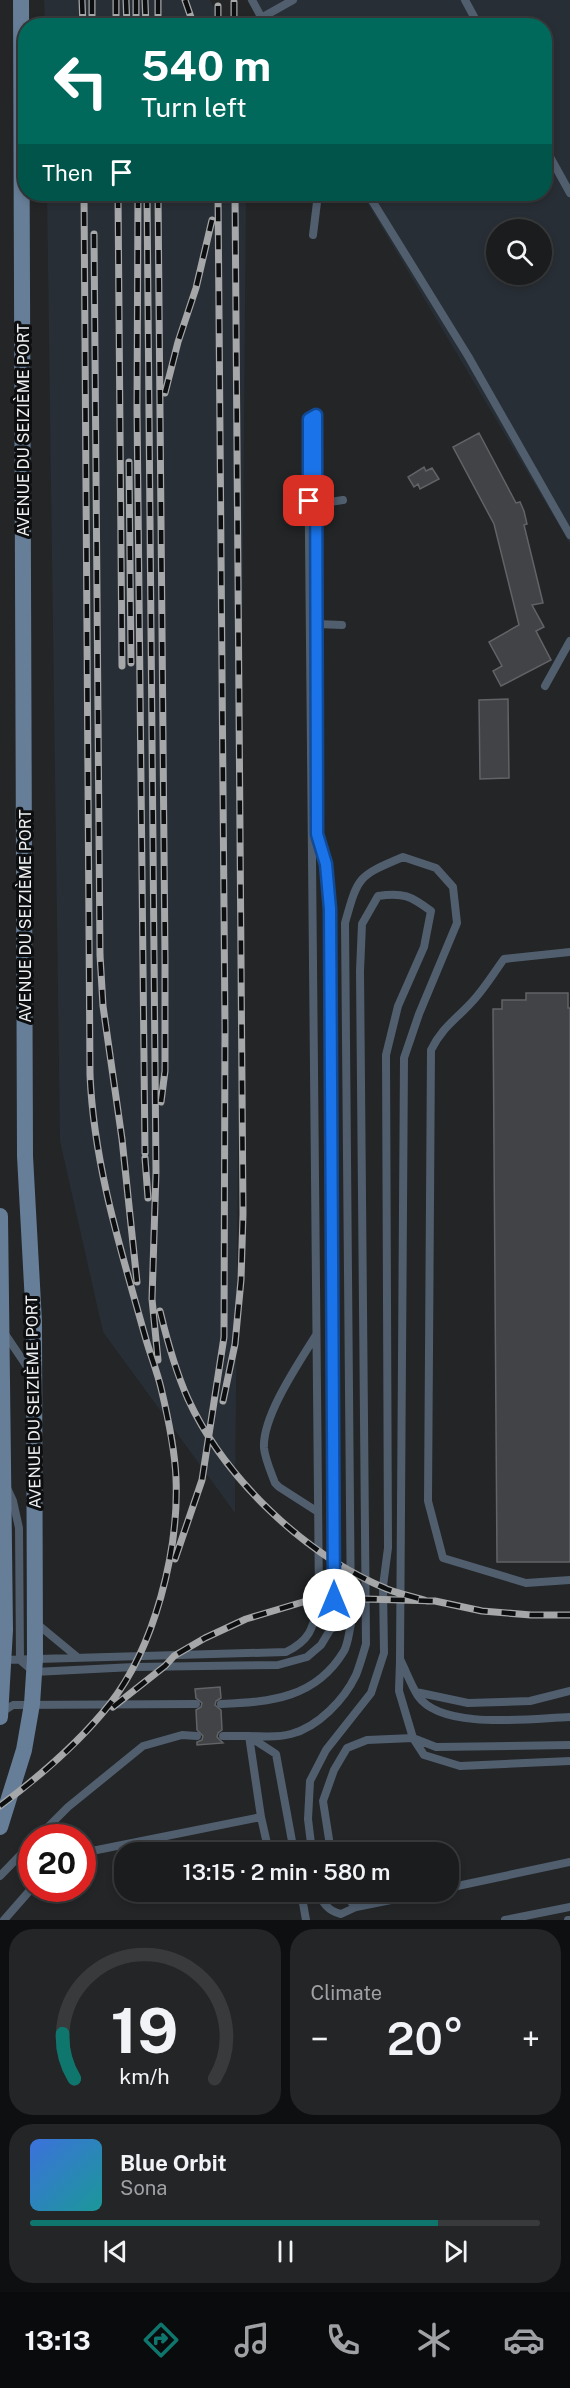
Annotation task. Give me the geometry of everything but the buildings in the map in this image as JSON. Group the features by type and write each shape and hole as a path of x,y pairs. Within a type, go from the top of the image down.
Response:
{"main road":[{"name":"AVENUE DU SEIZIÈME PORT","path":"21,0 21,18"},
{"name":"AVENUE DU SEIZIÈME PORT","path":"0,1827 24,1750 32,1704 30,1663 35,1623 34,1322 26,1156 22,201"},
{"name":"AVENUE DU SEIZIÈME PORT","path":"0,1216 4,1630 0,1715"}],"lane":[{"path":"268,18 293,0"},
{"path":"465,0 475,18"},
{"path":"251,1 261,18"},
{"path":"552,160 570,193"},
{"path":"313,235 317,201"},
{"path":"372,201 468,356 570,535"},
{"path":"3,1660 30,1663 134,1667 278,1665 307,1657 321,1645 330,1630 334,1608 335,1571 330,909 326,864 315,833 316,415 309,419 308,432 315,833 319,1602 313,1627 302,1644 286,1652 76,1656 30,1663"},
{"path":"316,504 342,500"},
{"path":"317,624 342,625"},
{"path":"545,686 570,641"},
{"path":"221,1704 289,1696 306,1690 324,1676 345,1650 351,1624 345,923 354,888 368,872 402,858 436,868 453,887 457,923 419,1014 404,1058 399,1691 413,1738 424,1755 460,1766 570,1761"},
{"path":"223,1736 270,1737 292,1734 313,1724 334,1707 356,1676 366,1644 361,948 362,924 378,896 397,893 414,898 431,911 424,947 398,1006 386,1055 388,1548 383,1586 384,1653 371,1694 326,1750 310,1781 308,1819 311,1842"},
{"path":"570,952 504,959 471,1004 449,1022 431,1050 428,1501 443,1558 526,1583 570,1580"},
{"path":"0,1328 34,1376"},
{"path":"317,1334 282,1392 270,1422 264,1448 275,1483 318,1512"},
{"path":"2,1476 13,1501 19,1528 30,1663"},
{"path":"35,1623 76,1656"},
{"path":"400,1659 419,1698 443,1714 486,1721 570,1717"},
{"path":"416,1692 468,1703 530,1701 570,1691"},
{"path":"0,1715 13,1705 196,1704"},
{"path":"51,1824 68,1807 143,1746 182,1735 197,1736"},
{"path":"249,1736 267,1842"},
{"path":"249,1736 276,1754 292,1842"},
{"path":"329,1842 323,1801 334,1770 347,1748 367,1740 413,1738 436,1747 570,1745"},
{"path":"96,1850 261,1817"},
{"path":"0,1876 18,1857"},
{"path":"459,1886 570,1862"},
{"path":"4,1920 20,1902"},
{"path":"303,1902 306,1920"},
{"path":"322,1902 341,1914 356,1906 377,1902"},
{"path":"352,1902 356,1906"},
{"path":"505,1920 570,1907"}],"shaded area":[{"path":"44,0 210,0 219,18 45,18"},
{"path":"247,0 570,0 570,544 366,201 552,201 552,18 258,18"},
{"path":"47,201 246,201 235,1513 103,1332 60,1141"}],"railway":[{"path":"82,0 83,18"},
{"path":"92,0 92,18"},
{"path":"116,0 116,18"},
{"path":"126,0 127,18"},
{"path":"136,0 136,18"},
{"path":"145,0 146,18"},
{"path":"158,0 158,18"},
{"path":"185,0 191,18"},
{"path":"234,2 234,18"},
{"path":"218,6 218,18"},
{"path":"0,1806 71,1746 109,1705 125,1682 151,1627 161,1597 173,1536 176,1506 176,1478 168,1421 110,1207 97,1142 90,1075 84,201"},
{"path":"118,201 122,666"},
{"path":"138,201 137,409 145,1153"},
{"path":"147,201 156,1172 152,1299 158,1360"},
{"path":"158,201 165,957 165,1071 161,1102"},
{"path":"175,1559 202,1480 224,1337 225,1029 218,201"},
{"path":"223,1401 235,1344 241,1280 243,1214 235,201"},
{"path":"165,393 178,342 196,288 212,220"},
{"path":"94,234 100,955 103,1006 122,1139 137,1282"},
{"path":"129,462 131,663"},
{"path":"145,1158 148,1198"},
{"path":"160,1311 172,1356 188,1399 223,1458 246,1485 298,1535 327,1556 387,1589 427,1601"},
{"path":"113,1707 165,1666 174,1656 205,1638 246,1619 303,1602 366,1599 435,1601 482,1611 570,1615"}],"route":[{"path":"309,501 309,419 316,415 317,834 326,864 330,909 334,1600"}]}
